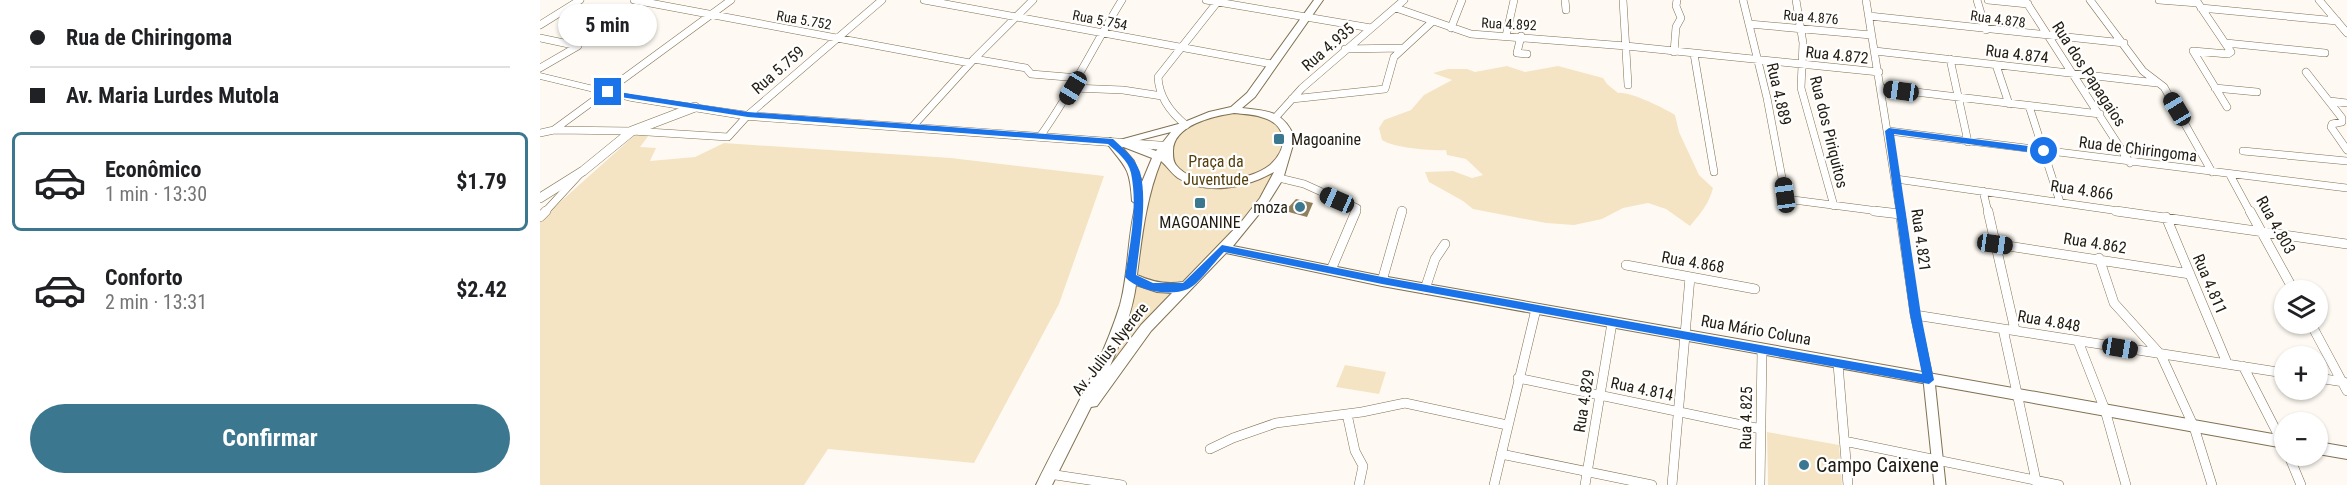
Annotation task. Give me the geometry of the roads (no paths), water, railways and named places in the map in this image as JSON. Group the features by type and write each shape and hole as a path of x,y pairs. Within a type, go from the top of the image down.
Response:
{"main road":[{"path":"1233,110 1251,95 1319,0"},
{"path":"540,75 608,92 748,115 1115,142 1167,154 1192,181 1222,185 1254,179 1267,173 1285,157 1290,144 1289,134 1275,118 1258,112 1233,110 1208,114 1185,125 1115,142"},
{"path":"540,75 631,98 750,116 1167,154"},
{"path":"1251,95 1258,112"},
{"path":"1167,154 1185,125"},
{"path":"1115,142 1135,170 1138,218"},
{"name":"Av. Julius Nyerere","path":"1047,479 1077,422 1115,340 1127,301 1138,218 1148,179 1167,154"},
{"name":"Av. Julius Nyerere","path":"1077,422 1146,328 1225,249 1253,214 1279,178 1285,157"},
{"name":"Rua Mário Coluna","path":"1225,249 1425,289 2274,441"},
{"path":"1131,277 1151,287 1175,289 1186,286"},
{"path":"2328,450 2347,453"}],"street":[{"path":"540,25 580,0"},
{"name":"Rua 5.752","path":"634,0 837,38 1026,68 1031,74 1079,78"},
{"path":"554,130 731,0"},
{"name":"Rua 5.759","path":"632,131 726,138 730,136 748,115 882,0"},
{"name":"Rua 5.754","path":"924,0 1272,63"},
{"path":"913,126 972,61 1033,0"},
{"path":"1041,135 1079,78 1101,32 1122,0"},
{"path":"1206,0 1371,28"},
{"name":"Rua 4.935","path":"1275,118 1345,49 1404,0"},
{"path":"1451,28 1462,0"},
{"path":"1506,36 1514,0"},
{"path":"1565,0 1566,10"},
{"path":"1623,0 1628,85"},
{"path":"1674,52 1676,27 1681,18 1676,6 1677,0"},
{"name":"Rua 4.889","path":"1743,0 1767,98 1786,199 1834,206"},
{"name":"Rua dos Piriquitos","path":"1796,0 1803,43 1800,65 1801,88 1834,206"},
{"path":"1856,0 1866,1"},
{"path":"1977,0 1986,30"},
{"path":"1988,0 2026,2"},
{"path":"2090,0 2097,13 2105,18 2143,71 2166,91 2212,172"},
{"path":"2159,0 2337,21"},
{"path":"2319,0 2347,33"},
{"path":"1185,125 1178,120 1162,96 1158,77 1219,1"},
{"name":"Rua 4.821","path":"1866,1 1889,131 1916,315 1929,380 1940,485"},
{"name":"Rua dos Papagaios","path":"2026,2 2130,163"},
{"path":"2198,4 2231,53 2193,51 2227,107"},
{"name":"Rua 4.892","path":"1395,8 1471,34 1521,36 1694,54"},
{"name":"Rua 4.878","path":"1869,16 2049,38 2124,43"},
{"path":"1292,99 1385,89 1390,66 1403,48 1433,21"},
{"name":"Rua 4.876","path":"1749,24 1871,35"},
{"path":"1521,36 1517,53 1527,54"},
{"path":"540,38 578,46 540,68"},
{"path":"2226,43 2325,53"},
{"path":"1345,49 1403,48"},
{"name":"Rua 4.874","path":"1875,51 2157,83"},
{"path":"1694,54 1714,172"},
{"name":"Rua 4.872","path":"1694,54 1879,72"},
{"path":"1950,59 1968,142"},
{"path":"1996,65 2009,104"},
{"path":"2306,72 2343,121 2332,124 2331,127 2347,150"},
{"path":"1073,88 1123,90 1162,96"},
{"path":"1882,88 2100,114"},
{"path":"2216,88 2257,92"},
{"path":"2330,101 2347,103"},
{"path":"2029,106 2060,202"},
{"path":"540,198 583,171 632,131 695,107"},
{"path":"540,133 554,130 632,131"},
{"name":"Rua de Chiringoma","path":"1889,131 2130,163 2347,188"},
{"path":"2243,151 2347,161"},
{"path":"540,217 583,171"},
{"name":"Rua 4.803","path":"2230,175 2288,280"},
{"path":"1279,178 1304,184 1357,208 1331,270"},
{"name":"Rua 4.866","path":"1896,179 2347,244"},
{"path":"1983,191 2015,330"},
{"path":"1834,206 1900,214"},
{"path":"1382,281 1402,210"},
{"name":"Rua 4.811","path":"2166,217 2227,363"},
{"path":"1425,289 1436,259 1445,244"},
{"name":"Rua 4.862","path":"1995,244 2099,258 2190,274"},
{"path":"2099,258 2114,303 2161,355 2194,428 2212,485"},
{"name":"Rua 4.868","path":"1626,266 1755,289"},
{"path":"1672,485 1690,277"},
{"path":"1494,485 1536,309"},
{"name":"Rua 4.848","path":"1916,315 2274,371"},
{"name":"Rua 4.829","path":"1586,485 1612,323"},
{"path":"2003,328 2037,483"},
{"path":"2317,334 2344,382 2347,392"},
{"path":"2079,341 2104,410 2126,485"},
{"name":"Rua 4.825","path":"1760,485 1762,350"},
{"path":"1838,364 1848,485"},
{"path":"2243,366 2274,424"},
{"name":"Rua 4.814","path":"1518,378 1761,429"},
{"path":"2328,380 2344,382"},
{"path":"1210,448 1276,423 1347,414 1405,403 1507,425"},
{"path":"1347,414 1355,451 1364,466 1359,485"},
{"path":"1844,441 1936,459 2037,483 2059,485"},
{"path":"1501,454 1652,485"},
{"path":"2293,466 2301,485"},
{"path":"1047,479 1122,485"}],"place":[{"name":"Magoanine","path":"1279,139"},
{"name":"MAGOANINE","path":"1200,203"},
{"name":"moza","path":"1300,207"},
{"name":"Campo Caixene","path":"1804,465"}],"park label":[{"name":"Praça da Juventude","path":"1216,170"}]}
